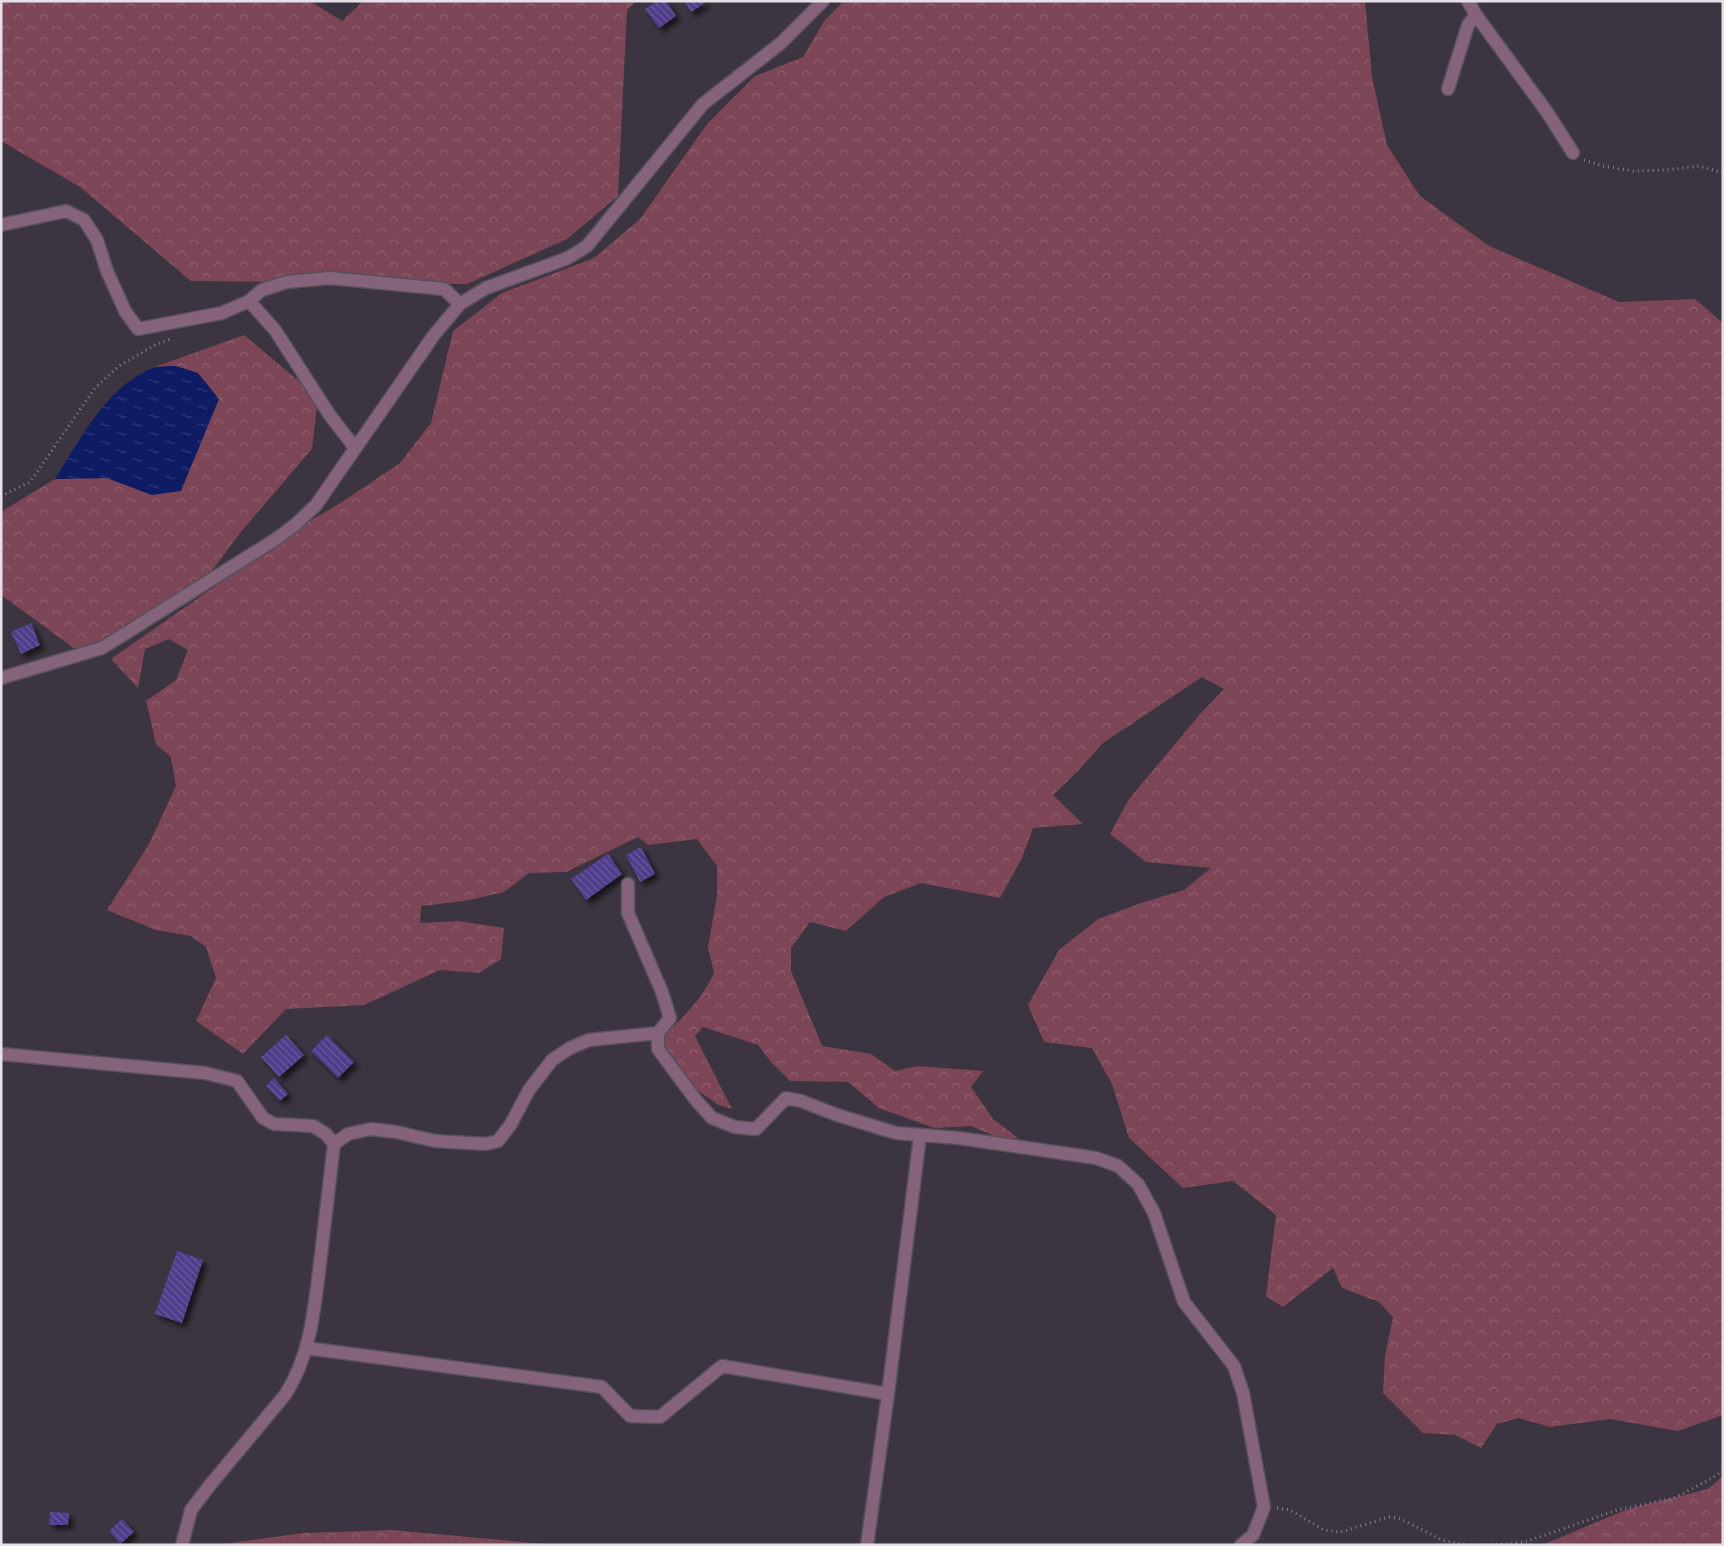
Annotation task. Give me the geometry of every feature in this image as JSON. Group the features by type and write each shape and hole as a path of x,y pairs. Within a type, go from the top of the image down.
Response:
{"street":[{"path":"1,678 102,648 241,563 290,529 316,505 434,334 460,304 486,288 568,258 587,246 703,104 781,43 823,1"},
{"path":"1468,1 1476,15 1547,112 1573,153"},
{"path":"1448,89 1468,26 1476,15"},
{"path":"1,225 66,211 84,220 97,240 107,271 125,311 138,329 222,313 249,301 262,290 287,282 330,278 444,289 460,304"},
{"path":"249,301 275,330 329,414 355,448"},
{"path":"628,884 628,913 662,992 670,1018 658,1033 658,1049 694,1100 712,1118 735,1127 756,1129 786,1098 801,1100 837,1115 896,1133 960,1138 1096,1158 1118,1166 1138,1184 1154,1213 1184,1302 1234,1366 1243,1393 1264,1507 1253,1536 1241,1545"},
{"path":"334,1144 348,1134 371,1129 396,1132 435,1141 486,1144 498,1141 512,1124 529,1090 552,1060 570,1048 590,1040 658,1033"},
{"path":"1,1054 204,1073 236,1081 263,1118 274,1124 313,1126 326,1134 334,1144 315,1305 306,1348 294,1382 191,1510 182,1545"},
{"path":"867,1545 920,1136"},
{"path":"306,1348 602,1387 630,1416 660,1417 722,1366 888,1394"}],"path":[{"path":"1573,153 1588,162 1633,171 1667,170 1699,166 1723,174"},
{"path":"1,496 30,482 95,388 119,366 155,345 180,335"},
{"path":"1471,1545 1510,1544 1528,1541 1617,1510 1674,1498 1723,1471"},
{"path":"1264,1507 1290,1510 1324,1530 1341,1532 1388,1517 1401,1518 1442,1540 1466,1545"}],"green space":[{"path":"1,1 310,1 342,21 363,1 636,1 627,10 618,196 567,239 467,284 191,281 80,187 1,141"},
{"path":"844,1 1365,1 1372,77 1387,145 1420,196 1489,246 1619,302 1695,299 1723,323 1723,1415 1678,1431 1610,1419 1550,1427 1519,1418 1497,1424 1481,1448 1455,1435 1423,1433 1383,1393 1385,1356 1393,1317 1379,1302 1342,1288 1333,1268 1283,1307 1266,1296 1276,1215 1233,1181 1183,1188 1129,1138 1112,1084 1092,1048 1044,1042 1028,1005 1059,950 1098,919 1184,890 1211,868 1146,862 1110,834 1129,799 1200,714 1224,689 1202,677 1103,743 1053,795 1083,824 1033,828 1022,858 1000,898 921,883 884,897 846,931 810,922 791,948 791,971 822,1046 871,1054 895,1071 917,1066 983,1071 971,1087 993,1119 1018,1138 1004,1140 971,1126 934,1128 879,1108 848,1082 790,1081 771,1062 758,1045 703,1027 695,1036 732,1109 719,1105 679,1078 662,1037 691,1008 714,973 708,947 717,896 717,866 697,839 648,845 638,837 566,872 529,873 504,892 465,901 421,906 420,923 459,921 504,928 501,959 479,973 440,970 364,1005 286,1009 243,1054 196,1021 216,978 206,947 191,936 156,930 107,910 149,844 176,786 171,757 156,744 146,701 176,680 188,650 169,639 145,649 138,688 111,659 301,526 342,502 400,463 431,423 453,331 502,293 594,258 640,219 707,124 755,76 803,57 825,20"},
{"path":"244,335 318,397 312,449 240,533 199,588 82,654 1,595 1,512 55,479 107,478 152,495 198,373 155,367"},
{"path":"1723,1476 1723,1545 1542,1545 1628,1509 1708,1489"},
{"path":"392,1530 555,1545 217,1545 303,1533"}],"water":[{"path":"176,366 198,373 219,399 181,491 152,495 107,478 55,479 96,415 122,387 137,376 153,368"}],"building":[{"path":"657,1 666,1 676,16 659,28 645,9"},
{"path":"684,1 708,1 691,12"},
{"path":"31,623 40,645 21,654 11,632"},
{"path":"641,847 655,874 640,882 626,855"},
{"path":"608,854 622,874 586,900 571,879"},
{"path":"286,1035 304,1055 279,1077 261,1057"},
{"path":"327,1035 354,1062 338,1078 311,1051"},
{"path":"274,1078 288,1094 280,1101 266,1086"},
{"path":"177,1251 203,1260 182,1323 155,1314"},
{"path":"50,1512 69,1513 68,1525 49,1525"},
{"path":"122,1519 134,1532 120,1544 109,1531"}]}
